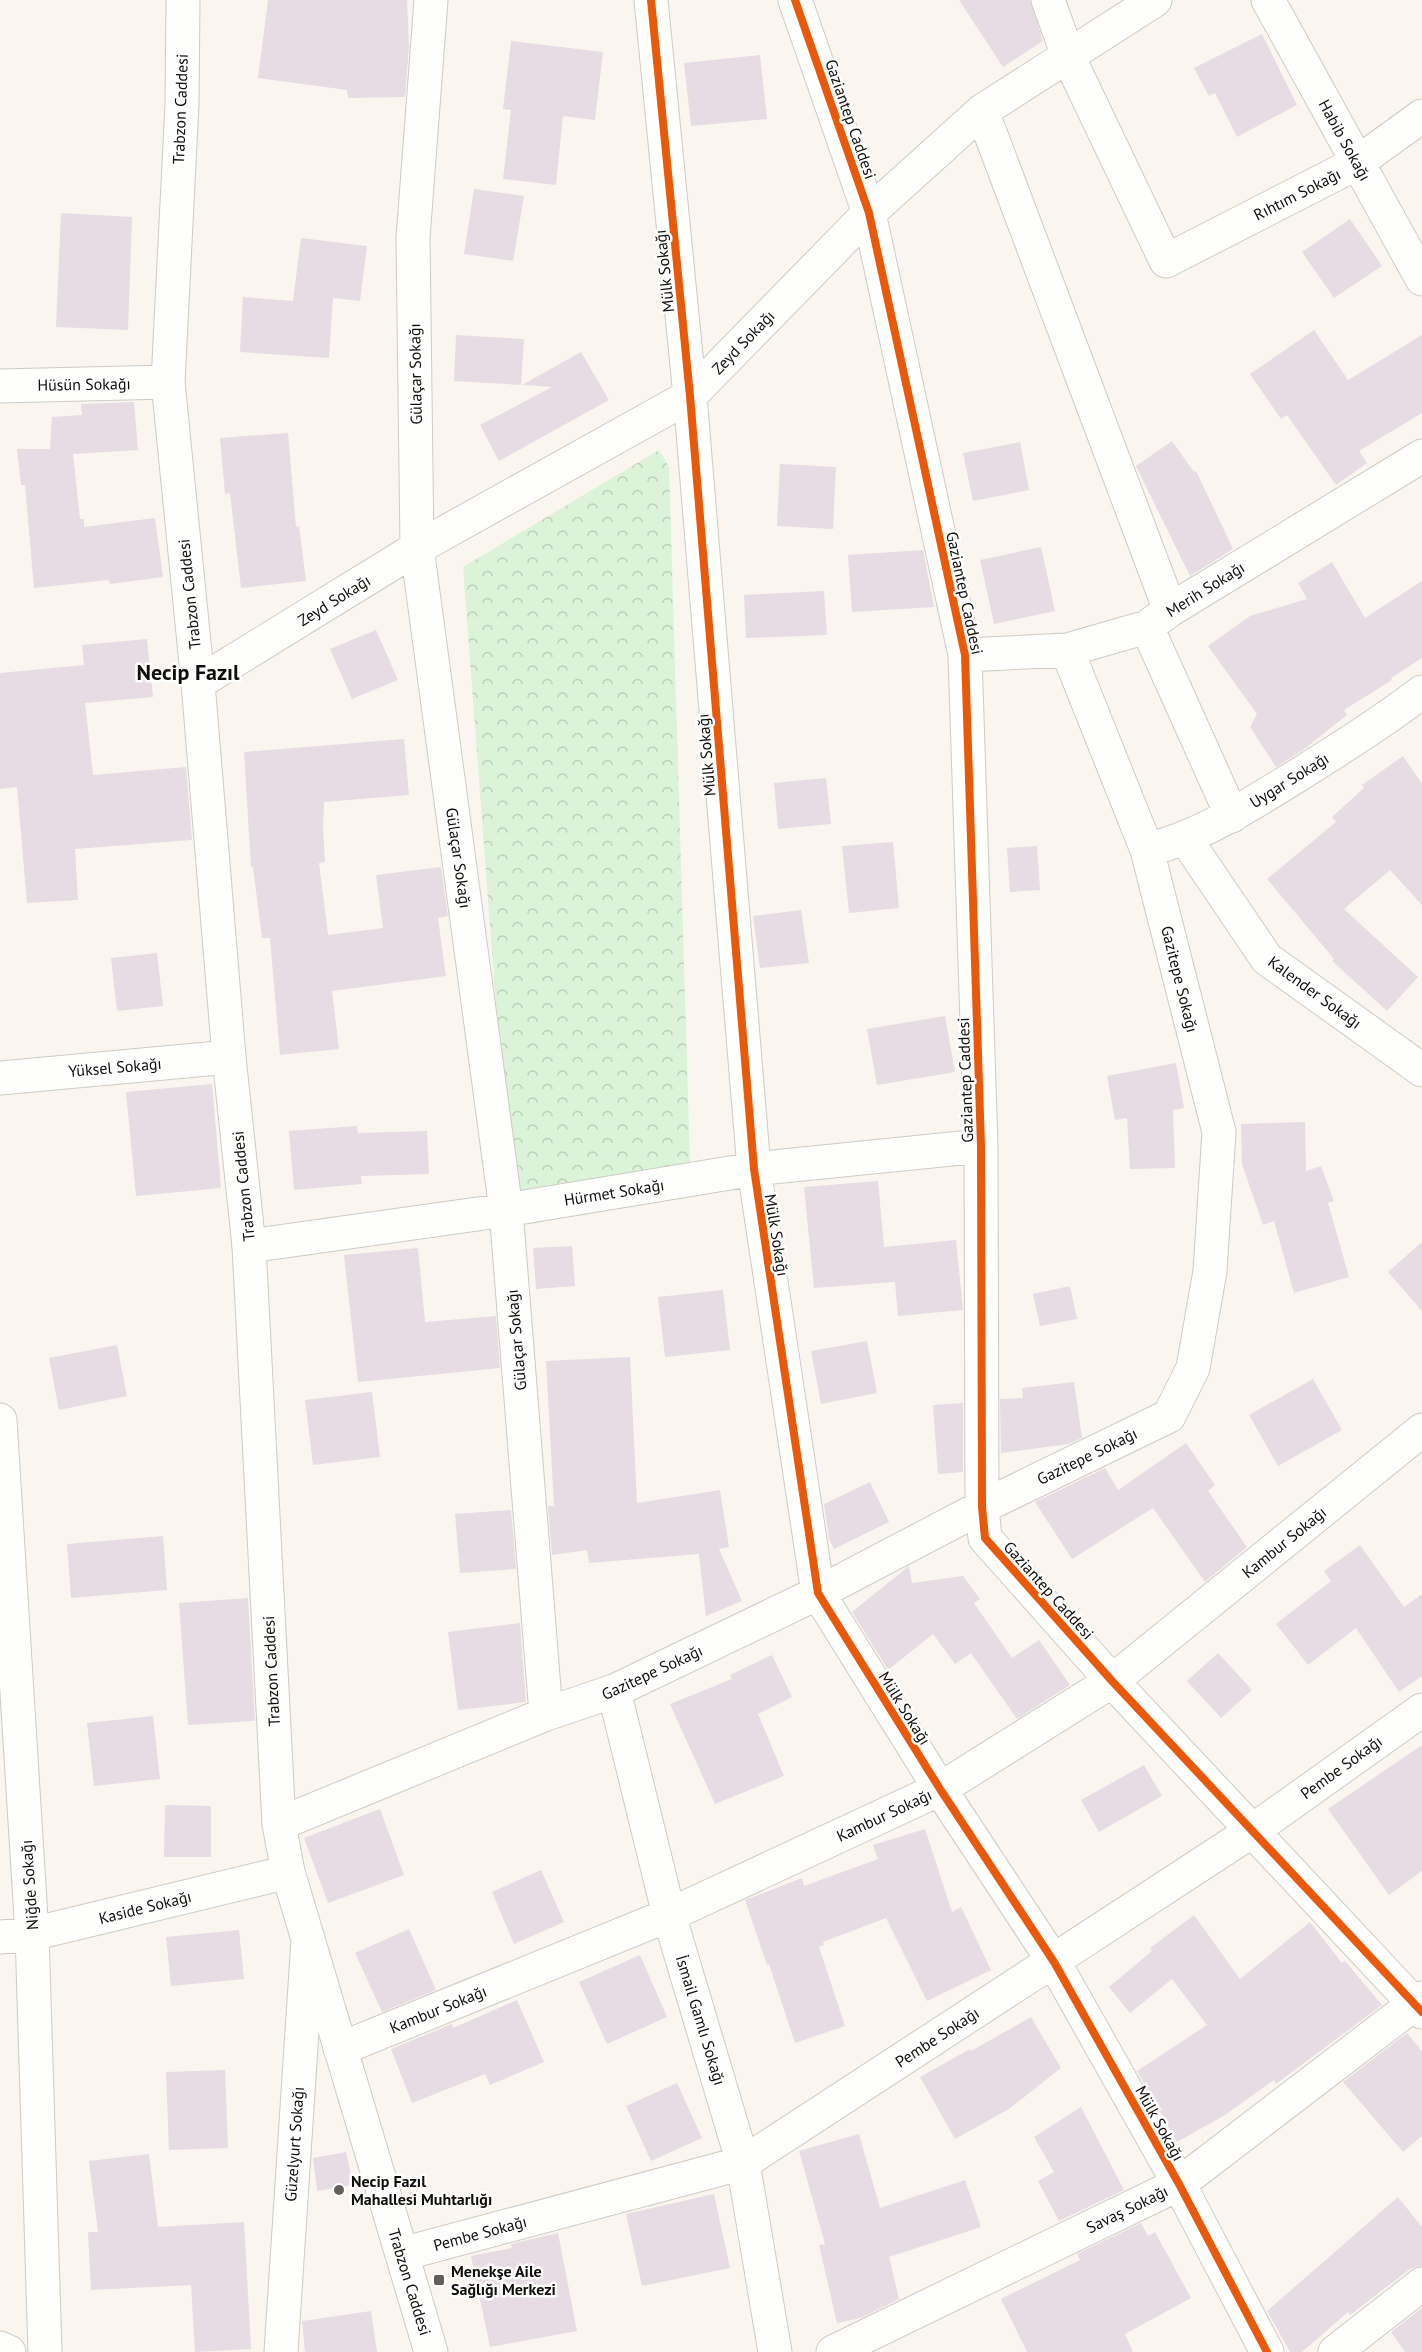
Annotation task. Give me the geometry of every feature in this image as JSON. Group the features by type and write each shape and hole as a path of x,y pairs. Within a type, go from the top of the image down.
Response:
{"street":[{"name":"Trabzon Caddesi","path":"183,0 182,104 168,382 198,683 229,1057 249,1246 279,1824 288,1872 431,2352"},
{"name":"Gülaçar Sokağı","path":"431,0 413,238 417,548 506,1210 546,1714"},
{"name":"Mülk Sokağı","path":"651,0 690,396 754,1169 818,1593 940,1790 1054,1962 1179,2184 1267,2352"},
{"path":"1048,0 1068,56"},
{"name":"Zeyd Sokağı","path":"198,683 417,548 690,396 869,213 982,111 1155,0"},
{"name":"Habib Sokağı","path":"1268,0 1422,279"},
{"name":"Gaziantep Caddesi","path":"800,2 869,213 965,655 981,1146 981,1507 985,1538 1112,1681 1252,1831 1420,2005"},
{"name":"Rıhtım Sokağı","path":"1068,56 1166,261 1358,163 1422,116"},
{"path":"982,111 1158,619 1232,816"},
{"name":"Hüsün Sokağı","path":"0,386 168,382"},
{"name":"Merih Sokağı","path":"965,655 1067,650 1158,619 1422,456"},
{"name":"Gazitepe Sokağı","path":"279,1824 546,1714 614,1691 818,1593 981,1507 1168,1416 1193,1368 1210,1271 1219,1132 1147,850 1067,650"},
{"name":"Uygar Sokağı","path":"1147,850 1185,838 1232,816 1383,722 1422,692"},
{"name":"Kalender Sokağı","path":"1185,838 1267,958 1416,1056"},
{"name":"Yüksel Sokağı","path":"0,1078 229,1057"},
{"name":"Hürmet Sokağı","path":"249,1246 506,1210 754,1169 981,1146"},
{"name":"Niğde Sokağı","path":"0,1420 32,1934 45,2352"},
{"name":"Kambur Sokağı","path":"340,2049 669,1915 940,1790 1112,1681 1422,1430"},
{"name":"İsmail Gamlı Sokağı","path":"614,1691 669,1915 743,2163 775,2352"},
{"name":"Pembe Sokağı","path":"402,2254 743,2163 1252,1831 1422,1710"},
{"name":"Kaside Sokağı","path":"0,1937 32,1934 288,1872"},
{"name":"Güzelyurt Sokağı","path":"281,2352 308,1936"},
{"name":"Savaş Sokağı","path":"833,2352 1179,2184 1420,2005"},
{"path":"1335,2352 1422,2284"},
{"path":"0,2348 9,2352"}],"green space":[{"path":"659,450 669,467 690,1164 510,1192 463,567"}],"building":[{"path":"268,0 407,0 409,46 405,97 348,98 347,90 258,78"},
{"path":"959,0 1030,0 1043,41 1003,67"},
{"path":"1262,34 1297,105 1237,137 1215,93 1209,96 1194,68"},
{"path":"511,41 603,52 595,120 563,116 556,185 503,179 511,110 503,109"},
{"path":"760,55 767,119 691,126 684,63"},
{"path":"474,189 524,196 513,261 464,254"},
{"path":"61,213 132,217 128,330 56,327"},
{"path":"1350,219 1382,266 1334,298 1302,252"},
{"path":"301,238 367,246 360,301 333,298 329,358 240,352 243,297 293,301"},
{"path":"1314,330 1348,380 1422,335 1422,413 1359,451 1367,463 1336,485 1287,415 1281,419 1250,374"},
{"path":"456,335 524,339 521,385 454,381"},
{"path":"581,352 609,400 499,461 480,425 552,387 522,385"},
{"path":"134,402 138,450 73,454 80,519 84,519 84,527 155,518 163,577 110,584 109,580 34,588 25,485 21,485 17,449 50,449 52,417 82,415 81,404"},
{"path":"288,433 296,527 299,526 306,581 241,588 230,493 225,494 220,438"},
{"path":"1172,441 1194,472 1196,471 1233,549 1190,576 1136,466"},
{"path":"1020,442 1029,490 973,501 963,453"},
{"path":"780,464 836,467 833,529 777,526"},
{"path":"1041,547 1055,611 994,624 980,560"},
{"path":"923,550 934,607 852,612 848,555"},
{"path":"1332,562 1365,618 1422,581 1422,658 1344,710 1347,715 1303,750 1276,767 1250,727 1257,714 1208,646 1250,616 1307,599 1298,583"},
{"path":"824,591 827,635 746,638 744,595"},
{"path":"376,630 398,680 352,699 330,649"},
{"path":"147,639 153,697 85,703 93,775 186,767 192,840 75,849 78,900 27,903 17,787 0,789 0,673 84,665 82,645"},
{"path":"404,739 409,795 324,802 325,862 319,863 328,935 383,928 376,875 441,867 448,916 438,918 446,976 332,991 339,1049 280,1055 270,938 262,938 253,867 251,867 244,752"},
{"path":"1403,756 1422,784 1422,905 1390,870 1344,909 1418,977 1387,1011 1332,961 1334,959 1267,879 1336,822 1332,817 1364,788 1362,785"},
{"path":"826,778 831,824 778,829 774,783"},
{"path":"893,842 899,908 849,913 842,846"},
{"path":"1037,846 1040,890 1010,892 1007,848"},
{"path":"801,910 809,963 760,968 753,916"},
{"path":"157,953 163,1006 117,1011 111,958"},
{"path":"945,1016 955,1072 877,1085 867,1029"},
{"path":"1176,1063 1184,1108 1173,1110 1175,1168 1130,1169 1127,1118 1115,1120 1107,1076"},
{"path":"212,1084 221,1188 136,1196 126,1092"},
{"path":"1305,1122 1306,1171 1321,1166 1334,1201 1328,1203 1349,1277 1294,1293 1274,1221 1263,1225 1242,1164 1241,1124"},
{"path":"357,1126 358,1133 427,1131 429,1174 361,1176 362,1184 294,1190 289,1131"},
{"path":"878,1181 884,1247 956,1240 963,1310 898,1316 895,1282 814,1288 804,1187"},
{"path":"1422,1242 1422,1311 1388,1272"},
{"path":"572,1246 575,1286 536,1289 533,1248"},
{"path":"418,1248 425,1322 496,1316 500,1368 358,1382 344,1255"},
{"path":"1070,1286 1077,1319 1040,1326 1033,1294"},
{"path":"723,1290 730,1350 665,1357 658,1297"},
{"path":"867,1341 877,1393 821,1404 811,1351"},
{"path":"117,1345 127,1396 59,1410 49,1358"},
{"path":"630,1357 637,1503 720,1490 729,1547 719,1549 742,1601 706,1616 699,1554 589,1563 587,1550 552,1555 548,1506 554,1506 546,1361"},
{"path":"1313,1379 1342,1430 1278,1466 1249,1415"},
{"path":"1074,1382 1082,1438 1069,1444 1001,1453 1000,1399 1023,1398 1022,1388"},
{"path":"372,1392 380,1457 313,1465 305,1400"},
{"path":"963,1403 963,1472 938,1474 933,1405"},
{"path":"1186,1443 1215,1485 1208,1491 1247,1547 1205,1582 1153,1508 1072,1559 1035,1502 1105,1468 1118,1490"},
{"path":"870,1482 889,1522 834,1549 829,1539 824,1504"},
{"path":"511,1510 516,1569 460,1573 455,1514"},
{"path":"163,1536 167,1590 71,1598 67,1544"},
{"path":"1360,1545 1404,1607 1422,1594 1422,1676 1399,1692 1356,1628 1308,1665 1276,1624 1331,1581 1324,1571"},
{"path":"909,1566 912,1583 963,1576 980,1599 974,1603 1012,1658 1039,1640 1070,1685 1017,1719 971,1653 955,1664 933,1634 888,1670 852,1612"},
{"path":"248,1598 255,1721 188,1725 179,1603"},
{"path":"520,1623 526,1702 458,1710 448,1632"},
{"path":"1218,1653 1252,1690 1221,1718 1187,1681"},
{"path":"772,1655 792,1697 758,1714 784,1776 715,1804 670,1704 732,1679 730,1675"},
{"path":"153,1716 160,1779 94,1786 87,1723"},
{"path":"1422,1745 1422,1871 1389,1895 1328,1809"},
{"path":"1144,1765 1162,1796 1099,1832 1081,1800"},
{"path":"165,1805 211,1806 211,1857 164,1857"},
{"path":"380,1809 404,1875 328,1903 304,1838"},
{"path":"925,1829 952,1912 961,1907 991,1970 927,2001 886,1918 823,1942 824,1945 819,1947 845,2026 795,2043 745,1900 802,1878 804,1886 878,1859 873,1845"},
{"path":"541,1870 564,1922 514,1944 492,1892"},
{"path":"1194,1915 1240,1979 1310,1922 1342,1963 1345,1961 1382,2005 1276,2084 1274,2080 1225,2115 1177,2142 1137,2071 1207,2025 1172,1979 1130,2013 1109,1987 1152,1951 1150,1948"},
{"path":"409,1929 436,1990 382,2012 355,1953"},
{"path":"239,1930 244,1979 171,1986 166,1937"},
{"path":"640,1955 667,2017 607,2044 579,1982"},
{"path":"517,2000 544,2062 490,2085 485,2074 412,2103 391,2049 452,2024 453,2028"},
{"path":"1031,2017 1061,2068 1009,2109 955,2139 920,2077"},
{"path":"1407,2033 1422,2051 1422,2136 1403,2152 1343,2082"},
{"path":"225,2070 228,2148 169,2150 166,2072"},
{"path":"677,2083 702,2138 651,2161 626,2106"},
{"path":"1081,2107 1124,2190 1059,2221 1038,2181 1054,2172 1034,2137"},
{"path":"859,2134 880,2208 965,2180 981,2227 889,2257 899,2299 861,2318 837,2323 819,2245 825,2244 799,2151"},
{"path":"346,2152 353,2185 317,2191 313,2158"},
{"path":"149,2154 158,2227 244,2222 251,2349 195,2352 191,2285 91,2290 88,2232 98,2232 89,2161"},
{"path":"714,2194 730,2268 642,2286 626,2214"},
{"path":"1398,2197 1422,2227 1422,2266 1410,2269 1350,2315 1348,2312 1302,2352 1290,2352 1267,2311"},
{"path":"1141,2223 1148,2236 1155,2232 1191,2298 1125,2334 1133,2352 1027,2352 1001,2299 1080,2260 1077,2254"},
{"path":"558,2233 577,2331 490,2347 471,2256 512,2248 511,2244"},
{"path":"1422,2308 1422,2352 1405,2352 1391,2332"},
{"path":"371,2311 377,2352 305,2352 302,2321"}],"cycle path":[{"path":"651,0 690,396 754,1169 818,1593 940,1789 1054,1962 1179,2184 1267,2352"},
{"path":"795,0 869,213 965,655 981,1146 982,1507 985,1538 1112,1681 1422,2012"}],"place":[{"name":"Necip Fazıl Mahallesi Muhtarlığı","path":"339,2190"},
{"name":"Menekşe Aile Sağlığı Merkezi","path":"439,2280"}],"district":[{"name":"Necip Fazıl","path":"188,672"}]}
